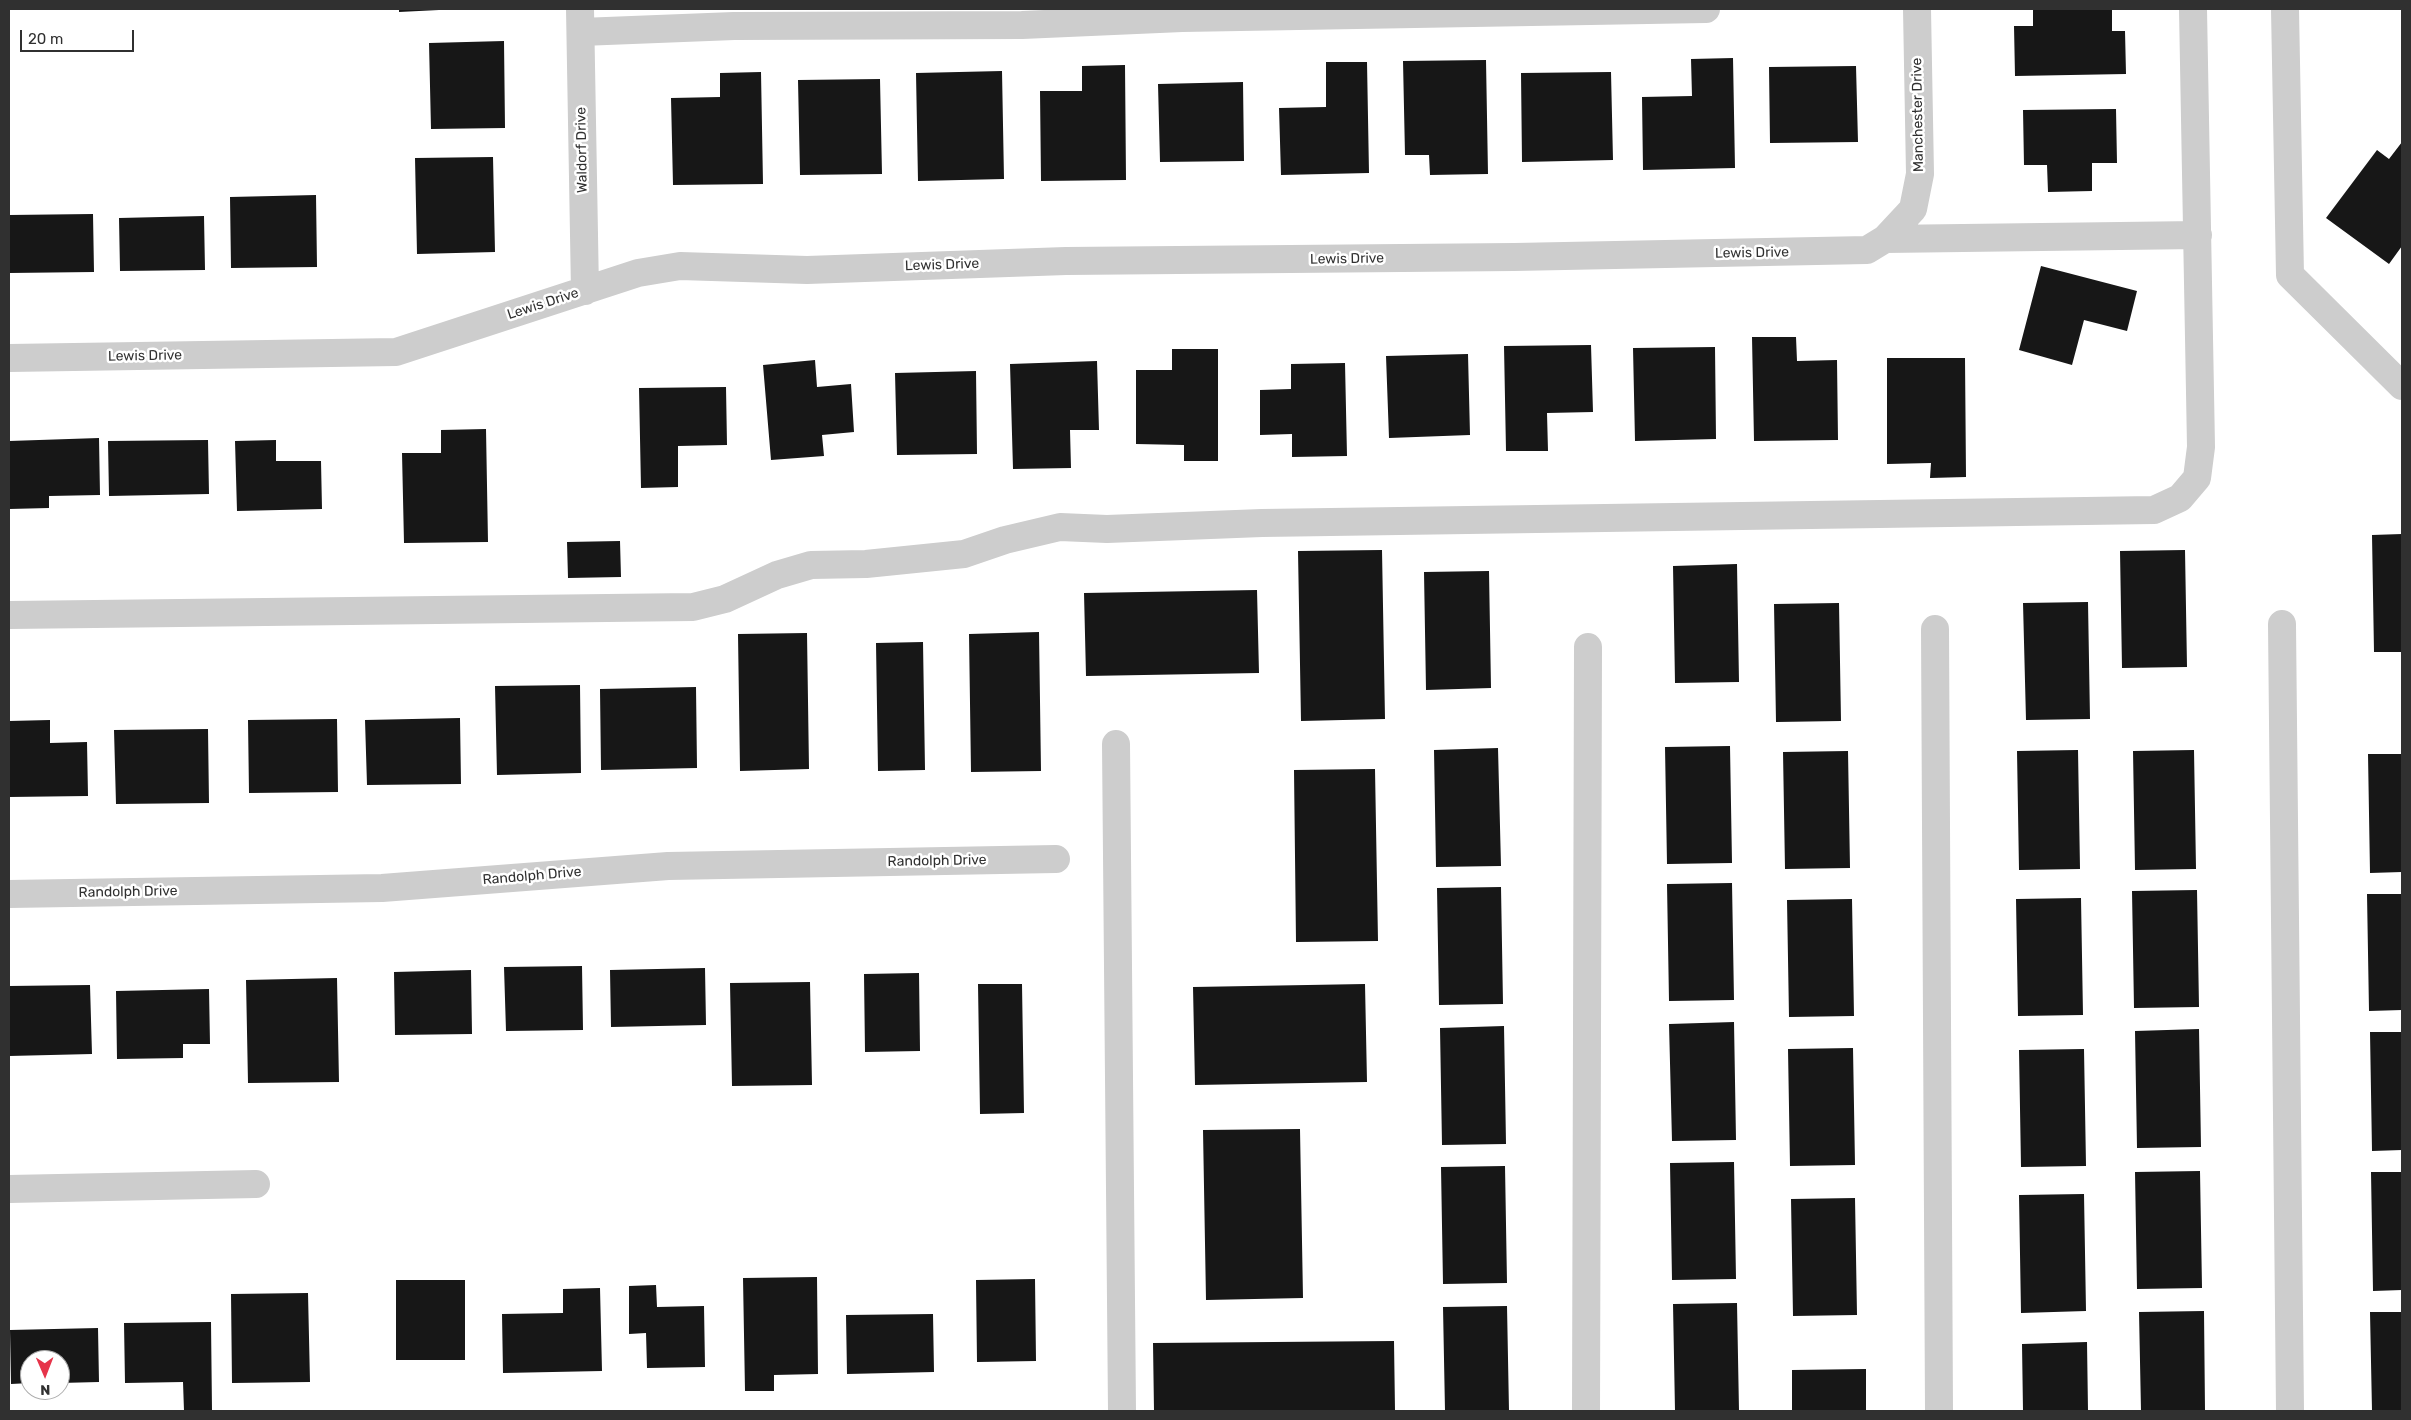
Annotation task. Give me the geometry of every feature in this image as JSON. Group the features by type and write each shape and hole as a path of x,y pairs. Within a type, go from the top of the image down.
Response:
{"street":[{"path":"580,20 734,26 952,23 1022,25 1192,18 1706,9"},
{"name":"Manchester Drive","path":"1885,239 1913,209 1920,174 1917,9"},
{"path":"9,615 693,607 725,599 770,578 811,565 866,564 964,554 1005,540 1060,528 2154,510 2180,498 2197,478 2201,447 2193,9"},
{"path":"2285,9 2290,275 2402,386"},
{"name":"Waldorf Drive","path":"580,20 584,291"},
{"path":"1885,239 2198,235"},
{"name":"Lewis Drive","path":"9,358 396,352 638,273 680,266 806,270 1066,261 1524,257 1857,251 1867,250 1885,239"},
{"path":"2282,624 2290,1411"},
{"path":"1935,629 1939,1411"},
{"path":"1586,1411 1588,647"},
{"path":"1116,744 1122,1411"},
{"name":"Randolph Drive","path":"9,894 382,888 668,866 1056,859"},
{"path":"9,1189 256,1184"}],"building":[{"path":"399,9 439,9 439,10 399,12"},
{"path":"2033,9 2112,9 2112,31 2125,31 2126,74 2015,76 2014,26 2033,26"},
{"path":"504,41 505,128 431,129 429,43"},
{"path":"1733,58 1735,168 1643,170 1642,97 1692,96 1691,59"},
{"path":"1486,60 1488,174 1430,175 1429,155 1405,155 1403,61"},
{"path":"1326,62 1367,62 1369,173 1281,175 1279,108 1326,107"},
{"path":"1125,65 1126,180 1041,181 1040,91 1082,91 1082,66"},
{"path":"1856,66 1858,142 1770,143 1769,67"},
{"path":"1002,71 1004,179 918,181 916,73"},
{"path":"761,72 763,184 673,185 671,98 720,97 720,73"},
{"path":"1611,72 1613,160 1522,162 1521,73"},
{"path":"880,79 882,174 800,175 798,80"},
{"path":"1243,82 1244,161 1160,162 1158,84"},
{"path":"2116,109 2117,163 2092,163 2092,191 2048,192 2047,165 2024,165 2023,110"},
{"path":"2402,142 2402,246 2389,264 2326,218 2377,150 2389,159"},
{"path":"493,157 495,252 417,254 415,158"},
{"path":"316,195 317,267 231,268 230,197"},
{"path":"93,214 94,272 9,273 9,215"},
{"path":"204,216 205,270 120,271 119,218"},
{"path":"2041,266 2137,291 2127,331 2084,320 2072,365 2019,350"},
{"path":"1752,337 1796,337 1797,361 1837,360 1838,440 1754,441"},
{"path":"1591,345 1593,412 1547,413 1548,451 1506,451 1504,346"},
{"path":"1715,347 1716,439 1635,441 1633,348"},
{"path":"1172,349 1218,349 1218,461 1184,461 1184,445 1136,444 1136,370 1172,370"},
{"path":"1468,354 1470,435 1389,438 1386,356"},
{"path":"1887,358 1965,358 1966,477 1930,478 1931,463 1887,464"},
{"path":"815,360 817,387 851,384 854,432 822,435 824,456 771,460 763,365"},
{"path":"1097,361 1099,430 1070,430 1071,468 1013,469 1010,364"},
{"path":"1345,363 1347,456 1292,457 1292,434 1260,435 1260,390 1291,389 1291,364"},
{"path":"976,371 977,454 897,455 895,373"},
{"path":"726,387 727,445 678,446 678,487 641,488 639,388"},
{"path":"486,429 488,542 404,543 402,453 441,453 441,430"},
{"path":"99,438 100,495 49,496 49,508 9,509 9,441"},
{"path":"208,440 209,494 109,496 108,441"},
{"path":"276,440 276,461 321,461 322,509 237,511 235,441"},
{"path":"2402,534 2402,652 2374,652 2372,535"},
{"path":"620,541 621,577 568,578 567,542"},
{"path":"1382,550 1385,719 1301,721 1298,551"},
{"path":"2185,550 2187,667 2122,668 2120,551"},
{"path":"1737,564 1739,682 1675,683 1673,566"},
{"path":"1489,571 1491,688 1426,690 1424,572"},
{"path":"1257,590 1259,673 1086,676 1084,593"},
{"path":"2088,602 2090,719 2026,720 2023,603"},
{"path":"1839,603 1841,721 1776,722 1774,604"},
{"path":"1039,632 1041,771 971,772 969,634"},
{"path":"807,633 809,769 740,771 738,634"},
{"path":"923,642 925,770 878,771 876,643"},
{"path":"580,685 581,773 497,775 495,686"},
{"path":"696,687 697,768 601,770 600,689"},
{"path":"460,718 461,784 367,785 365,720"},
{"path":"337,719 338,792 249,793 248,720"},
{"path":"50,720 50,743 87,742 88,796 9,797 9,721"},
{"path":"208,729 209,803 116,804 114,730"},
{"path":"1730,746 1732,863 1667,864 1665,747"},
{"path":"1498,748 1501,866 1436,867 1434,750"},
{"path":"2078,750 2080,869 2019,870 2017,751"},
{"path":"2194,750 2196,869 2135,870 2133,751"},
{"path":"1848,751 1850,868 1785,869 1783,752"},
{"path":"2368,754 2402,754 2402,872 2370,873"},
{"path":"1375,769 1378,941 1296,942 1294,770"},
{"path":"1732,883 1734,1000 1669,1001 1667,884"},
{"path":"1501,887 1503,1004 1439,1005 1437,888"},
{"path":"2197,890 2199,1007 2134,1008 2132,891"},
{"path":"2367,894 2402,894 2402,1010 2369,1011"},
{"path":"2081,898 2083,1015 2018,1016 2016,899"},
{"path":"1852,899 1854,1016 1789,1017 1787,900"},
{"path":"582,966 583,1030 506,1031 504,967"},
{"path":"705,968 706,1025 611,1027 610,970"},
{"path":"471,970 472,1034 395,1035 394,972"},
{"path":"919,973 920,1051 865,1052 864,974"},
{"path":"337,978 339,1082 248,1083 246,980"},
{"path":"810,982 812,1085 732,1086 730,983"},
{"path":"978,984 1022,984 1024,1113 980,1114"},
{"path":"1365,984 1367,1082 1195,1085 1193,987"},
{"path":"90,985 92,1054 9,1056 9,986"},
{"path":"209,989 210,1044 183,1044 183,1058 117,1059 116,991"},
{"path":"1734,1022 1736,1140 1672,1141 1669,1024"},
{"path":"1504,1026 1506,1144 1442,1145 1440,1028"},
{"path":"2199,1029 2201,1147 2137,1148 2135,1031"},
{"path":"2370,1032 2402,1032 2402,1150 2372,1151"},
{"path":"1853,1048 1855,1165 1790,1166 1788,1049"},
{"path":"2084,1049 2086,1166 2021,1167 2019,1050"},
{"path":"1300,1129 1303,1298 1206,1300 1203,1130"},
{"path":"1734,1162 1736,1279 1672,1280 1670,1163"},
{"path":"1505,1166 1507,1283 1443,1284 1441,1167"},
{"path":"2200,1171 2202,1288 2137,1289 2135,1172"},
{"path":"2371,1172 2402,1172 2402,1290 2373,1291"},
{"path":"2084,1194 2086,1311 2021,1313 2019,1195"},
{"path":"1855,1198 1857,1315 1793,1316 1791,1199"},
{"path":"817,1277 818,1374 774,1375 774,1391 745,1391 743,1278"},
{"path":"1035,1279 1036,1361 977,1362 976,1280"},
{"path":"396,1280 465,1280 465,1360 396,1360"},
{"path":"656,1285 657,1307 704,1306 705,1367 647,1368 646,1333 629,1334 629,1286"},
{"path":"600,1288 602,1371 503,1373 502,1314 563,1313 563,1289"},
{"path":"308,1293 310,1382 232,1383 231,1294"},
{"path":"1737,1303 1739,1411 1675,1411 1673,1304"},
{"path":"1507,1306 1509,1411 1445,1411 1443,1307"},
{"path":"2204,1311 2205,1411 2141,1411 2139,1312"},
{"path":"2370,1312 2402,1312 2402,1411 2372,1411"},
{"path":"933,1314 934,1372 847,1374 846,1315"},
{"path":"211,1322 212,1411 184,1411 183,1382 125,1383 124,1323"},
{"path":"98,1328 99,1382 70,1383 70,1350 20,1350 20,1384 11,1384 10,1330"},
{"path":"1394,1341 1395,1411 1154,1411 1153,1343"},
{"path":"2087,1342 2088,1411 2023,1411 2022,1344"},
{"path":"1866,1369 1866,1411 1792,1411 1792,1370"}]}
